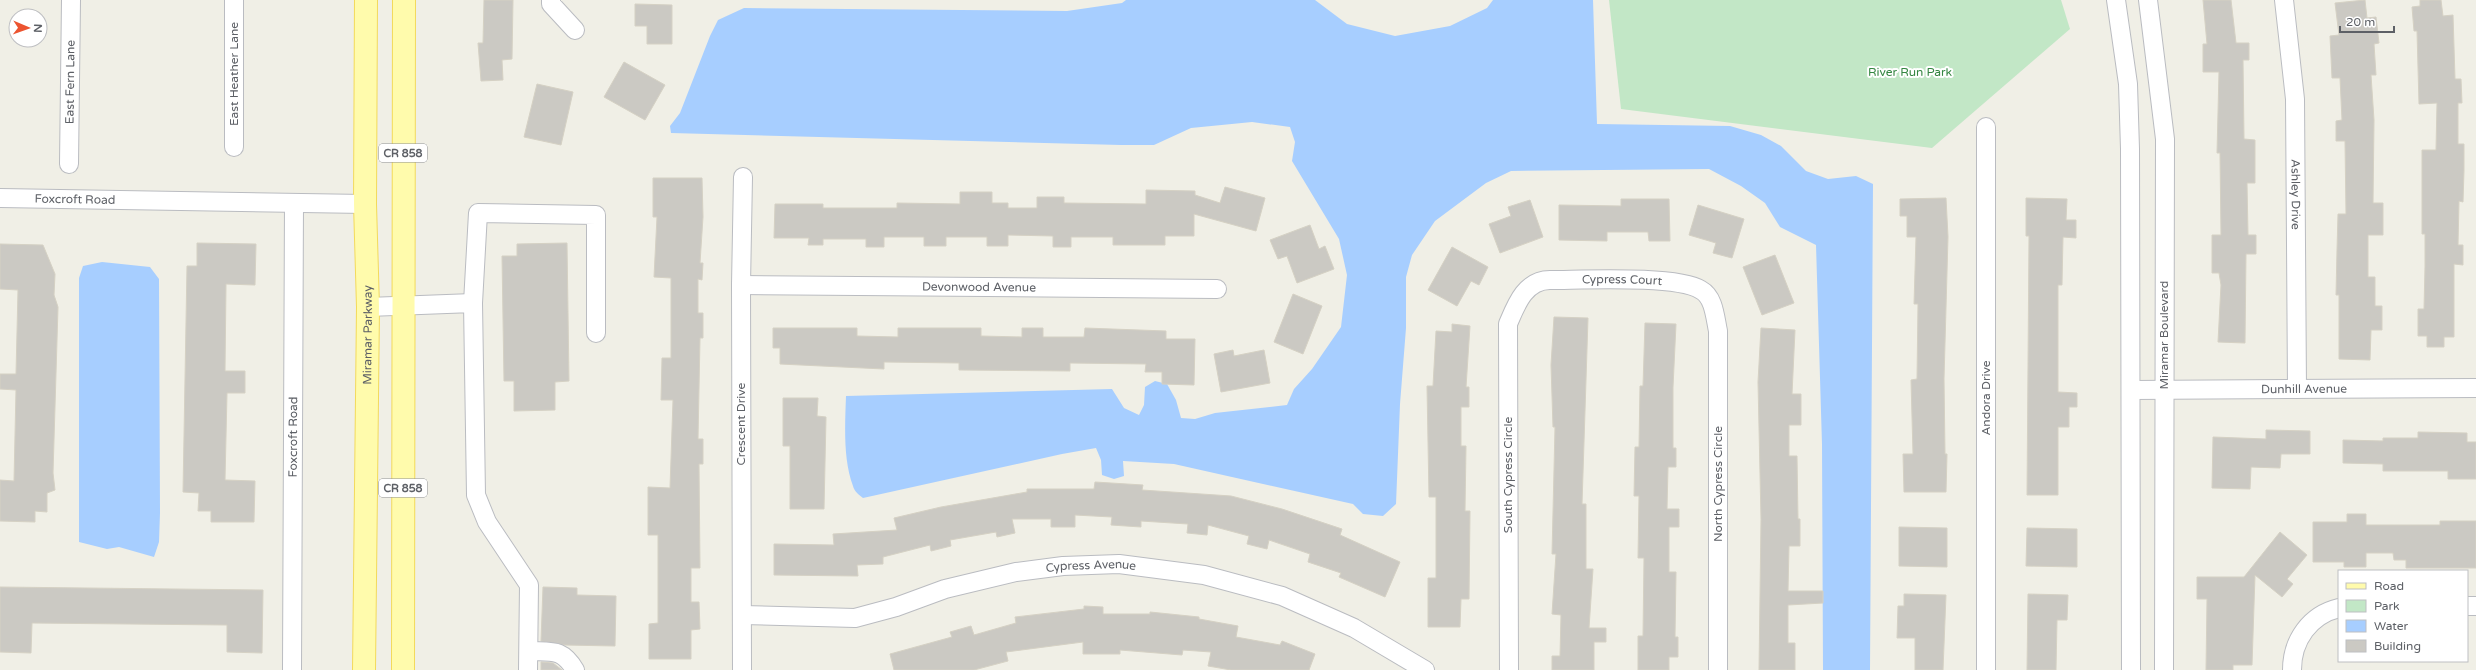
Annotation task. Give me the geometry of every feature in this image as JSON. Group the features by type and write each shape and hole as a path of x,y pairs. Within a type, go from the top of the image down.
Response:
{"main road":[{"name":"Miramar Parkway","path":"364,670 368,307 365,204 366,0"},
{"name":"CR 858","path":"403,670 404,0"}],"street":[{"name":"East Fern Lane","path":"69,164 71,0"},
{"name":"East Heather Lane","path":"234,0 234,147"},
{"path":"551,0 551,4 575,30"},
{"path":"2116,0 2128,84 2132,390 2131,670"},
{"name":"Miramar Boulevard","path":"2148,0 2165,139 2164,670"},
{"name":"Ashley Drive","path":"2284,0 2295,100 2297,389"},
{"name":"Andora Drive","path":"1986,126 1986,670"},
{"name":"Crescent Drive","path":"742,670 741,286 744,177"},
{"name":"Foxcroft Road","path":"0,198 365,204"},
{"name":"Foxcroft Road","path":"292,670 294,204"},
{"path":"528,670 529,585 493,533 476,495 473,303 478,213 596,215 596,333"},
{"name":"Cypress Court","path":"1530,287 1542,280 1676,281 1701,290 1710,300"},
{"name":"Devonwood Avenue","path":"741,286 1217,288"},
{"name":"South Cypress Circle","path":"1509,670 1508,324 1519,300 1530,287"},
{"name":"North Cypress Circle","path":"1710,300 1718,330 1718,670"},
{"path":"368,307 403,307 473,303"},
{"name":"Dunhill Avenue","path":"2132,390 2476,388"},
{"name":"Cypress Avenue","path":"742,615 855,618 896,607 945,589 1016,572 1063,566 1120,564 1204,575 1282,596 1354,628 1425,670"},
{"path":"2292,670 2302,633 2324,612 2338,608"},
{"path":"529,651 557,652 568,658 575,670"}],"green space":[{"name":"River Run Park","path":"1609,0 2061,0 2070,29 1932,148 1621,109"}],"water":[{"path":"1126,0 1315,0 1347,24 1395,36 1450,26 1487,8 1493,0 1593,0 1597,124 1730,126 1761,135 1781,146 1806,171 1828,179 1856,176 1873,184 1870,670 1823,670 1822,444 1816,245 1780,227 1765,203 1741,186 1709,169 1511,171 1486,183 1435,221 1412,255 1406,277 1406,328 1400,404 1396,504 1383,516 1363,514 1353,504 1174,464 1123,461 1124,476 1114,479 1102,475 1101,460 1096,448 1062,454 863,498 858,494 854,488 850,476 846,453 846,396 1112,389 1124,408 1139,415 1144,405 1145,387 1155,381 1167,384 1176,400 1181,418 1195,419 1215,413 1287,405 1294,389 1312,369 1341,327 1347,275 1339,239 1292,161 1295,142 1290,127 1252,122 1191,128 1154,145 671,133 670,126 680,113 710,36 718,20 744,8 1067,11 1122,3"},
{"path":"102,262 150,267 159,279 160,513 159,542 154,557 119,547 107,549 79,542 79,278 83,266"}],"building":[{"path":"484,0 513,0 512,59 502,60 503,80 481,81 478,43 483,43"},
{"path":"2203,0 2231,0 2236,43 2249,43 2249,60 2243,60 2244,139 2255,140 2255,183 2247,183 2248,235 2256,235 2256,254 2246,254 2245,343 2218,342 2221,285 2219,273 2212,273 2212,235 2221,235 2220,153 2217,153 2219,72 2203,72 2203,44 2207,44"},
{"path":"2365,0 2367,18 2376,17 2379,43 2374,44 2376,75 2371,75 2374,120 2373,203 2383,203 2383,235 2368,235 2368,277 2375,277 2375,306 2382,306 2382,330 2371,330 2370,360 2339,359 2339,295 2336,295 2337,250 2338,214 2346,214 2345,141 2336,141 2336,121 2342,120 2340,78 2332,78 2330,36 2339,35 2335,3"},
{"path":"2420,0 2441,0 2443,16 2453,15 2455,79 2461,79 2462,103 2458,103 2458,144 2464,144 2464,170 2463,202 2459,201 2458,245 2463,245 2463,265 2454,264 2454,337 2444,337 2444,347 2427,347 2427,336 2418,336 2418,309 2424,309 2425,267 2425,234 2422,234 2422,150 2436,150 2437,103 2419,104 2417,31 2414,31 2412,7 2420,6"},
{"path":"635,4 672,5 672,44 647,44 647,26 635,26"},
{"path":"624,62 665,85 645,120 604,97"},
{"path":"537,84 573,92 561,145 524,137"},
{"path":"653,178 702,178 703,217 700,263 703,263 702,280 698,279 698,313 703,313 703,338 700,338 698,439 703,439 703,464 699,464 700,568 691,568 691,602 699,602 700,629 691,630 691,659 649,659 649,624 658,623 658,535 648,535 648,487 670,488 673,400 661,400 662,358 671,358 671,278 654,277 657,217 653,217"},
{"path":"1225,187 1265,198 1256,231 1194,214 1194,236 1165,236 1165,245 1113,245 1113,237 1071,237 1071,247 1053,247 1053,236 1008,235 1008,246 987,246 987,237 946,237 946,246 924,246 924,237 884,237 884,247 866,247 866,239 823,239 823,245 808,245 809,238 774,238 775,204 823,204 823,208 897,208 897,203 960,204 960,192 992,192 992,203 1008,203 1008,208 1037,208 1037,197 1064,197 1064,203 1146,204 1146,190 1195,191 1195,195 1220,203"},
{"path":"1946,198 1948,237 1944,379 1945,454 1947,454 1946,492 1904,492 1903,454 1913,454 1911,380 1917,379 1918,304 1914,304 1916,237 1907,237 1907,216 1900,216 1900,199"},
{"path":"2026,198 2067,199 2066,220 2076,220 2076,238 2063,237 2062,285 2058,285 2058,392 2077,393 2077,407 2069,407 2069,427 2058,427 2058,495 2027,495 2029,236 2026,236"},
{"path":"1621,199 1669,199 1670,241 1649,241 1648,232 1607,232 1607,241 1559,240 1559,205 1621,206"},
{"path":"1530,200 1543,237 1500,253 1489,224 1511,216 1508,207"},
{"path":"1698,205 1744,219 1732,258 1713,253 1716,243 1689,235"},
{"path":"1310,225 1319,249 1325,246 1334,269 1297,283 1287,256 1278,259 1270,240"},
{"path":"197,243 256,244 255,285 226,284 225,371 245,371 245,393 227,393 225,480 255,481 254,522 211,522 211,511 198,511 199,493 183,492 187,266 197,266"},
{"path":"567,243 569,381 555,382 555,410 514,411 514,381 504,381 502,256 517,256 517,244"},
{"path":"0,244 43,245 55,274 54,295 58,307 53,473 55,490 47,493 47,512 35,511 35,522 0,521 0,480 14,481 16,390 0,389 0,374 16,374 18,290 0,289"},
{"path":"1452,247 1488,267 1479,285 1471,281 1457,306 1428,290"},
{"path":"1775,255 1794,303 1762,315 1743,267"},
{"path":"1293,294 1322,306 1303,354 1274,342"},
{"path":"1554,317 1588,318 1582,504 1586,504 1586,569 1593,569 1589,628 1606,628 1606,642 1594,642 1594,670 1552,670 1552,656 1560,656 1561,615 1552,614 1556,554 1552,554 1555,427 1553,427 1551,365"},
{"path":"1645,323 1676,324 1673,387 1673,448 1676,448 1676,467 1668,467 1667,509 1679,509 1679,527 1669,527 1669,572 1676,572 1675,637 1678,637 1678,657 1669,657 1669,670 1638,670 1638,636 1643,636 1644,558 1638,558 1639,496 1634,496 1635,447 1639,447 1640,386 1643,386"},
{"path":"1452,324 1470,326 1466,387 1469,387 1469,407 1461,407 1461,446 1466,446 1465,511 1470,511 1469,599 1461,599 1460,627 1428,627 1428,578 1436,578 1436,497 1429,497 1427,386 1433,386 1436,331 1452,332"},
{"path":"773,328 857,328 857,336 898,337 898,328 981,328 981,336 1022,337 1022,328 1043,328 1043,337 1084,337 1085,328 1166,331 1166,339 1195,339 1194,385 1162,384 1162,372 1145,372 1146,364 1070,363 1070,371 959,370 959,363 884,362 884,369 780,364 780,348 773,348"},
{"path":"1761,328 1795,330 1792,394 1801,394 1801,425 1789,425 1789,456 1797,456 1800,546 1789,546 1788,591 1823,591 1823,603 1788,605 1788,643 1795,643 1795,670 1759,670 1761,519 1758,382"},
{"path":"1233,350 1234,356 1264,350 1270,383 1221,392 1214,354"},
{"path":"783,398 818,398 817,416 826,417 824,509 790,509 790,446 783,446"},
{"path":"2266,430 2310,431 2310,454 2281,454 2280,468 2251,467 2250,489 2212,488 2213,437 2266,439"},
{"path":"2418,432 2467,433 2467,442 2476,442 2476,479 2448,479 2448,471 2383,471 2383,464 2343,463 2343,440 2383,441 2383,438 2418,438"},
{"path":"1095,482 1143,485 1142,490 1231,496 1282,509 1342,529 1340,535 1400,562 1385,597 1339,577 1341,573 1308,562 1310,554 1269,540 1267,549 1247,544 1249,536 1208,525 1207,535 1187,533 1188,524 1141,521 1141,527 1111,525 1112,517 1075,515 1075,527 1051,527 1051,519 1012,519 1015,533 997,537 996,532 950,540 951,546 931,551 930,545 883,557 883,564 857,565 858,576 774,575 774,544 834,545 833,534 897,530 894,518 941,507 1027,492 1027,489 1094,489"},
{"path":"2347,514 2366,514 2366,525 2440,525 2440,521 2476,521 2476,568 2406,568 2406,560 2394,560 2393,553 2366,553 2366,567 2344,567 2344,562 2313,562 2313,522 2347,522"},
{"path":"1899,527 1947,528 1947,567 1899,566"},
{"path":"2027,528 2077,529 2077,567 2026,566"},
{"path":"2280,532 2307,555 2287,579 2293,584 2282,597 2255,575 2252,665 2233,665 2233,670 2206,670 2207,599 2197,599 2197,577 2244,577"},
{"path":"0,587 263,590 262,653 227,652 227,625 32,623 31,653 0,652"},
{"path":"543,587 577,588 577,595 616,596 615,646 565,645 541,641"},
{"path":"1904,594 1946,595 1943,670 1915,670 1915,638 1897,638 1898,606 1904,606"},
{"path":"2028,594 2068,595 2067,620 2057,620 2056,670 2027,670"},
{"path":"1084,606 1103,607 1103,614 1150,614 1150,612 1199,617 1199,619 1238,626 1236,637 1280,645 1282,641 1315,654 1309,670 1231,670 1208,666 1211,652 1183,650 1182,655 1120,650 1120,654 1083,654 1083,642 1006,652 1008,661 974,670 894,670 890,654 952,637 950,632 971,626 974,635 1016,623 1015,617 1084,609"},
{"path":"541,662 553,663 562,670 541,670"}]}
